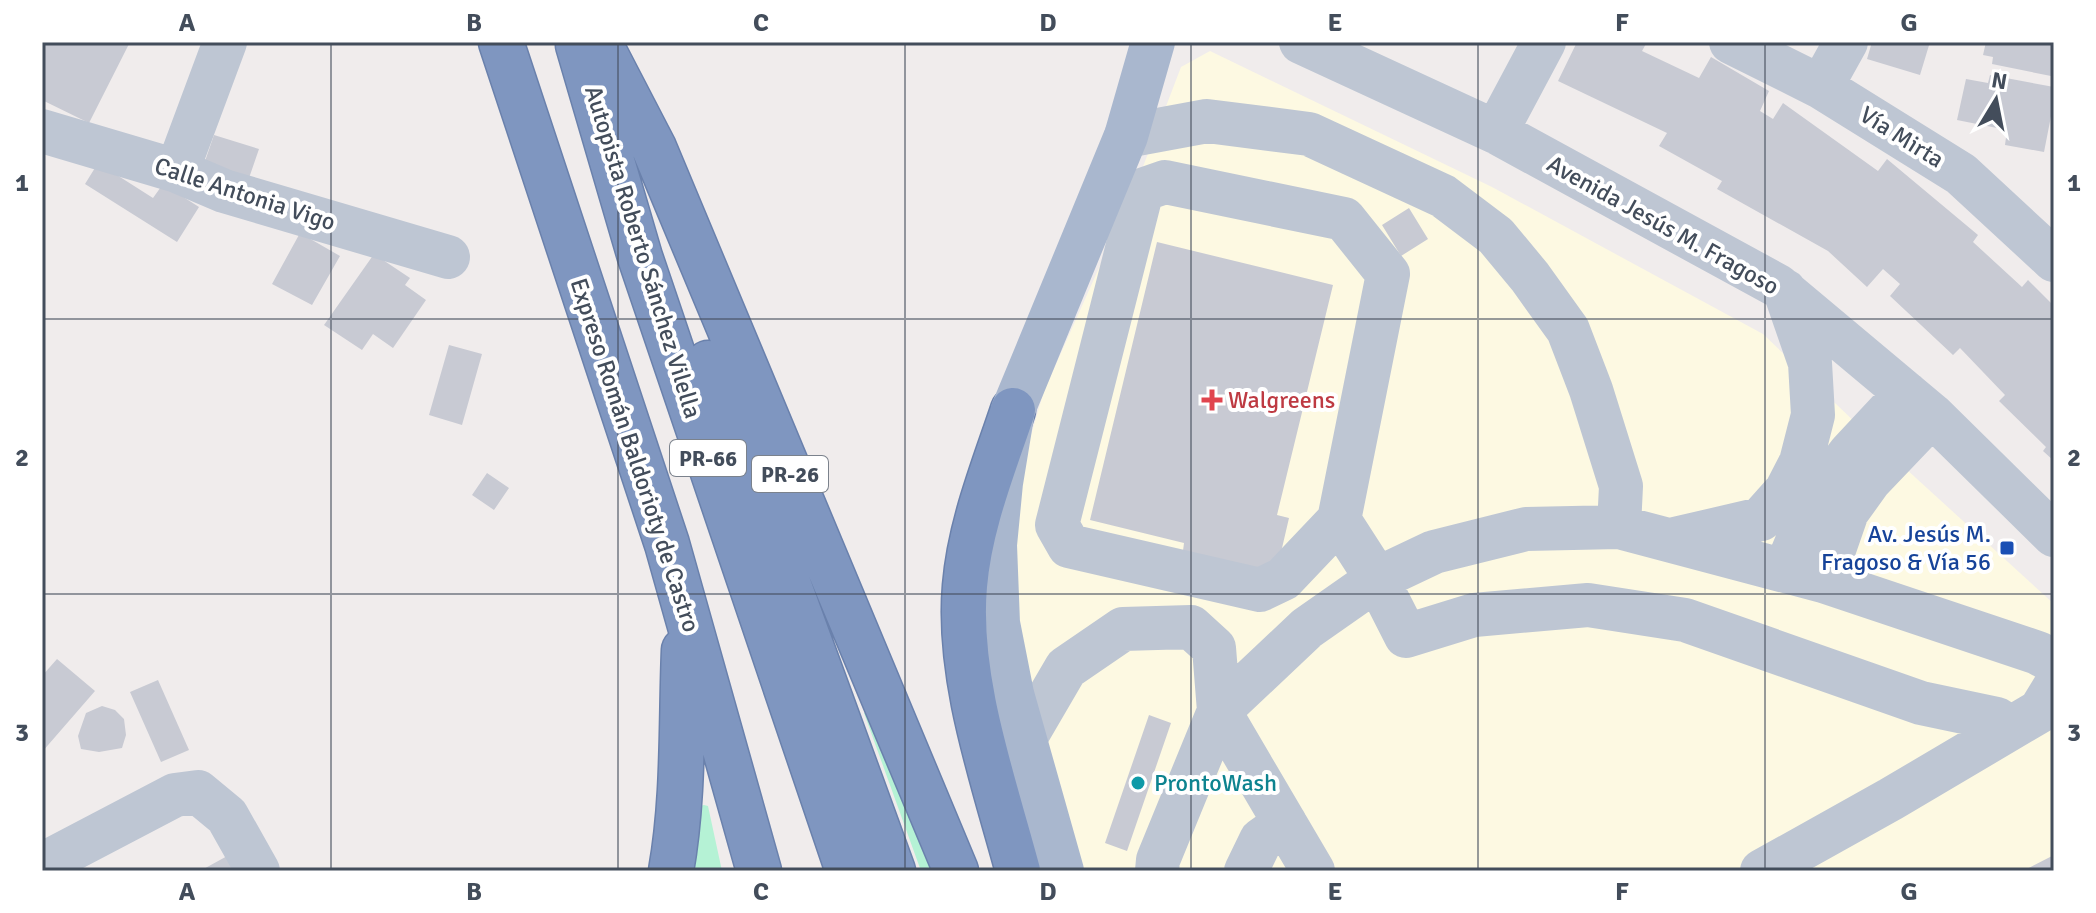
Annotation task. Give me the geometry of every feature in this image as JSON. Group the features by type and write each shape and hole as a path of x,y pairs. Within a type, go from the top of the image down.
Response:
{"highway":[{"name":"Expreso Román Baldorioty de Castro","path":"501,42 662,529 759,871"},
{"name":"Autopista Roberto Sánchez Vilella","path":"578,42 640,257 848,871"},
{"path":"608,61 721,402 893,871"},
{"name":"PR-26","path":"608,61 654,148 956,871"},
{"path":"1013,410 975,525 965,585 964,638 974,704 1018,871"},
{"path":"671,871 681,774 685,608"}],"main road":[{"path":"1062,871 1012,694 998,623 995,545 1001,483 1013,410 1126,136 1153,42"}],"street":[{"path":"177,171 225,42"},
{"name":"Avenida Jesús M. Fragoso","path":"1301,42 1496,132 1778,286 1919,404 2054,535"},
{"path":"1496,132 1544,42"},
{"name":"Vía Mirta","path":"1731,42 1821,87 1961,174 2048,240"},
{"path":"1821,87 1846,42"},
{"path":"1126,136 1207,121 1309,134 1443,196 1496,236 1568,330 1591,390 1621,486 1619,527"},
{"name":"Calle Antonia Vigo","path":"42,131 177,171 224,191 448,257"},
{"path":"1165,182 1344,219 1388,274 1339,520 1283,579 1260,590 1069,546 1057,525 1142,190 1165,182"},
{"path":"1785,291 1810,363 1813,415 1799,489"},
{"path":"1669,540 1799,489 1919,404"},
{"path":"1804,576 1919,404"},
{"path":"1799,489 1814,501 1804,576"},
{"path":"1339,520 1377,579 1406,636 1474,615 1588,605 1685,620 1921,703 1997,719 2009,729"},
{"path":"1157,871 1158,860 1219,711 1307,628 1377,579 1434,552 1526,529 1619,527 1804,576 2038,653 2054,662"},
{"path":"1283,579 1307,628"},
{"path":"1024,740 1066,668 1123,629 1191,627 1214,648 1219,711 1313,871"},
{"path":"1762,871 1806,860 1891,799 2040,711 2054,688"},
{"path":"42,871 51,860 175,795 198,792 227,816 258,871"},
{"path":"1246,871 1261,840 1285,823"}],"shaded area":[{"path":"1210,51 1492,187 1763,334 2054,604 2054,871 1081,871 1008,616 1011,503 1044,391 1136,185 1181,67"}],"green space":[{"path":"761,467 944,871 921,871 864,713 867,712"},
{"path":"700,806 708,806 722,871 683,871"}],"building":[{"path":"42,42 130,42 89,123 42,100"},
{"path":"1577,42 1647,42 1642,51 1699,78 1711,57 1769,91 1760,111 1773,119 1783,103 1878,171 1887,159 1978,235 1973,242 2022,287 2028,280 2054,306 2054,461 2043,451 2046,447 1999,401 2005,395 1960,348 1953,355 1890,296 1900,284 1883,269 1867,287 1828,251 1717,189 1722,181 1659,146 1667,133 1558,81"},
{"path":"1872,42 1930,42 1920,75 1867,59"},
{"path":"1986,42 2054,42 2051,76 1992,64 1993,57 1983,55"},
{"path":"1990,75 2054,87 2044,152 2005,145 2007,130 1957,120 1966,79 1988,83"},
{"path":"214,135 259,149 249,178 204,164"},
{"path":"98,163 153,198 163,184 199,207 177,242 85,184"},
{"path":"1409,208 1428,239 1401,256 1382,225"},
{"path":"300,233 340,256 312,305 272,284"},
{"name":"Walgreens","path":"1157,242 1333,285 1277,515 1289,518 1276,574 1183,551 1184,543 1090,520"},
{"path":"374,254 410,278 405,285 426,300 393,348 373,334 362,350 324,325"},
{"path":"449,345 482,354 462,425 429,415"},
{"path":"487,473 509,488 494,510 472,495"},
{"path":"57,659 95,691 42,752 42,676"},
{"path":"158,680 189,750 161,762 130,692"},
{"path":"102,706 115,710 124,719 126,735 122,748 99,752 81,749 78,736 86,713"},
{"name":"ProntoWash","path":"1149,715 1171,723 1127,851 1105,843"},
{"path":"229,855 238,871 200,871"},
{"path":"2054,855 2054,871 2023,871"}],"place":[{"name":"Walgreens","path":"1212,400"},
{"name":"Av. Jesús M. Fragoso & Vía 56","path":"2007,548"},
{"name":"ProntoWash","path":"1138,783"}]}
